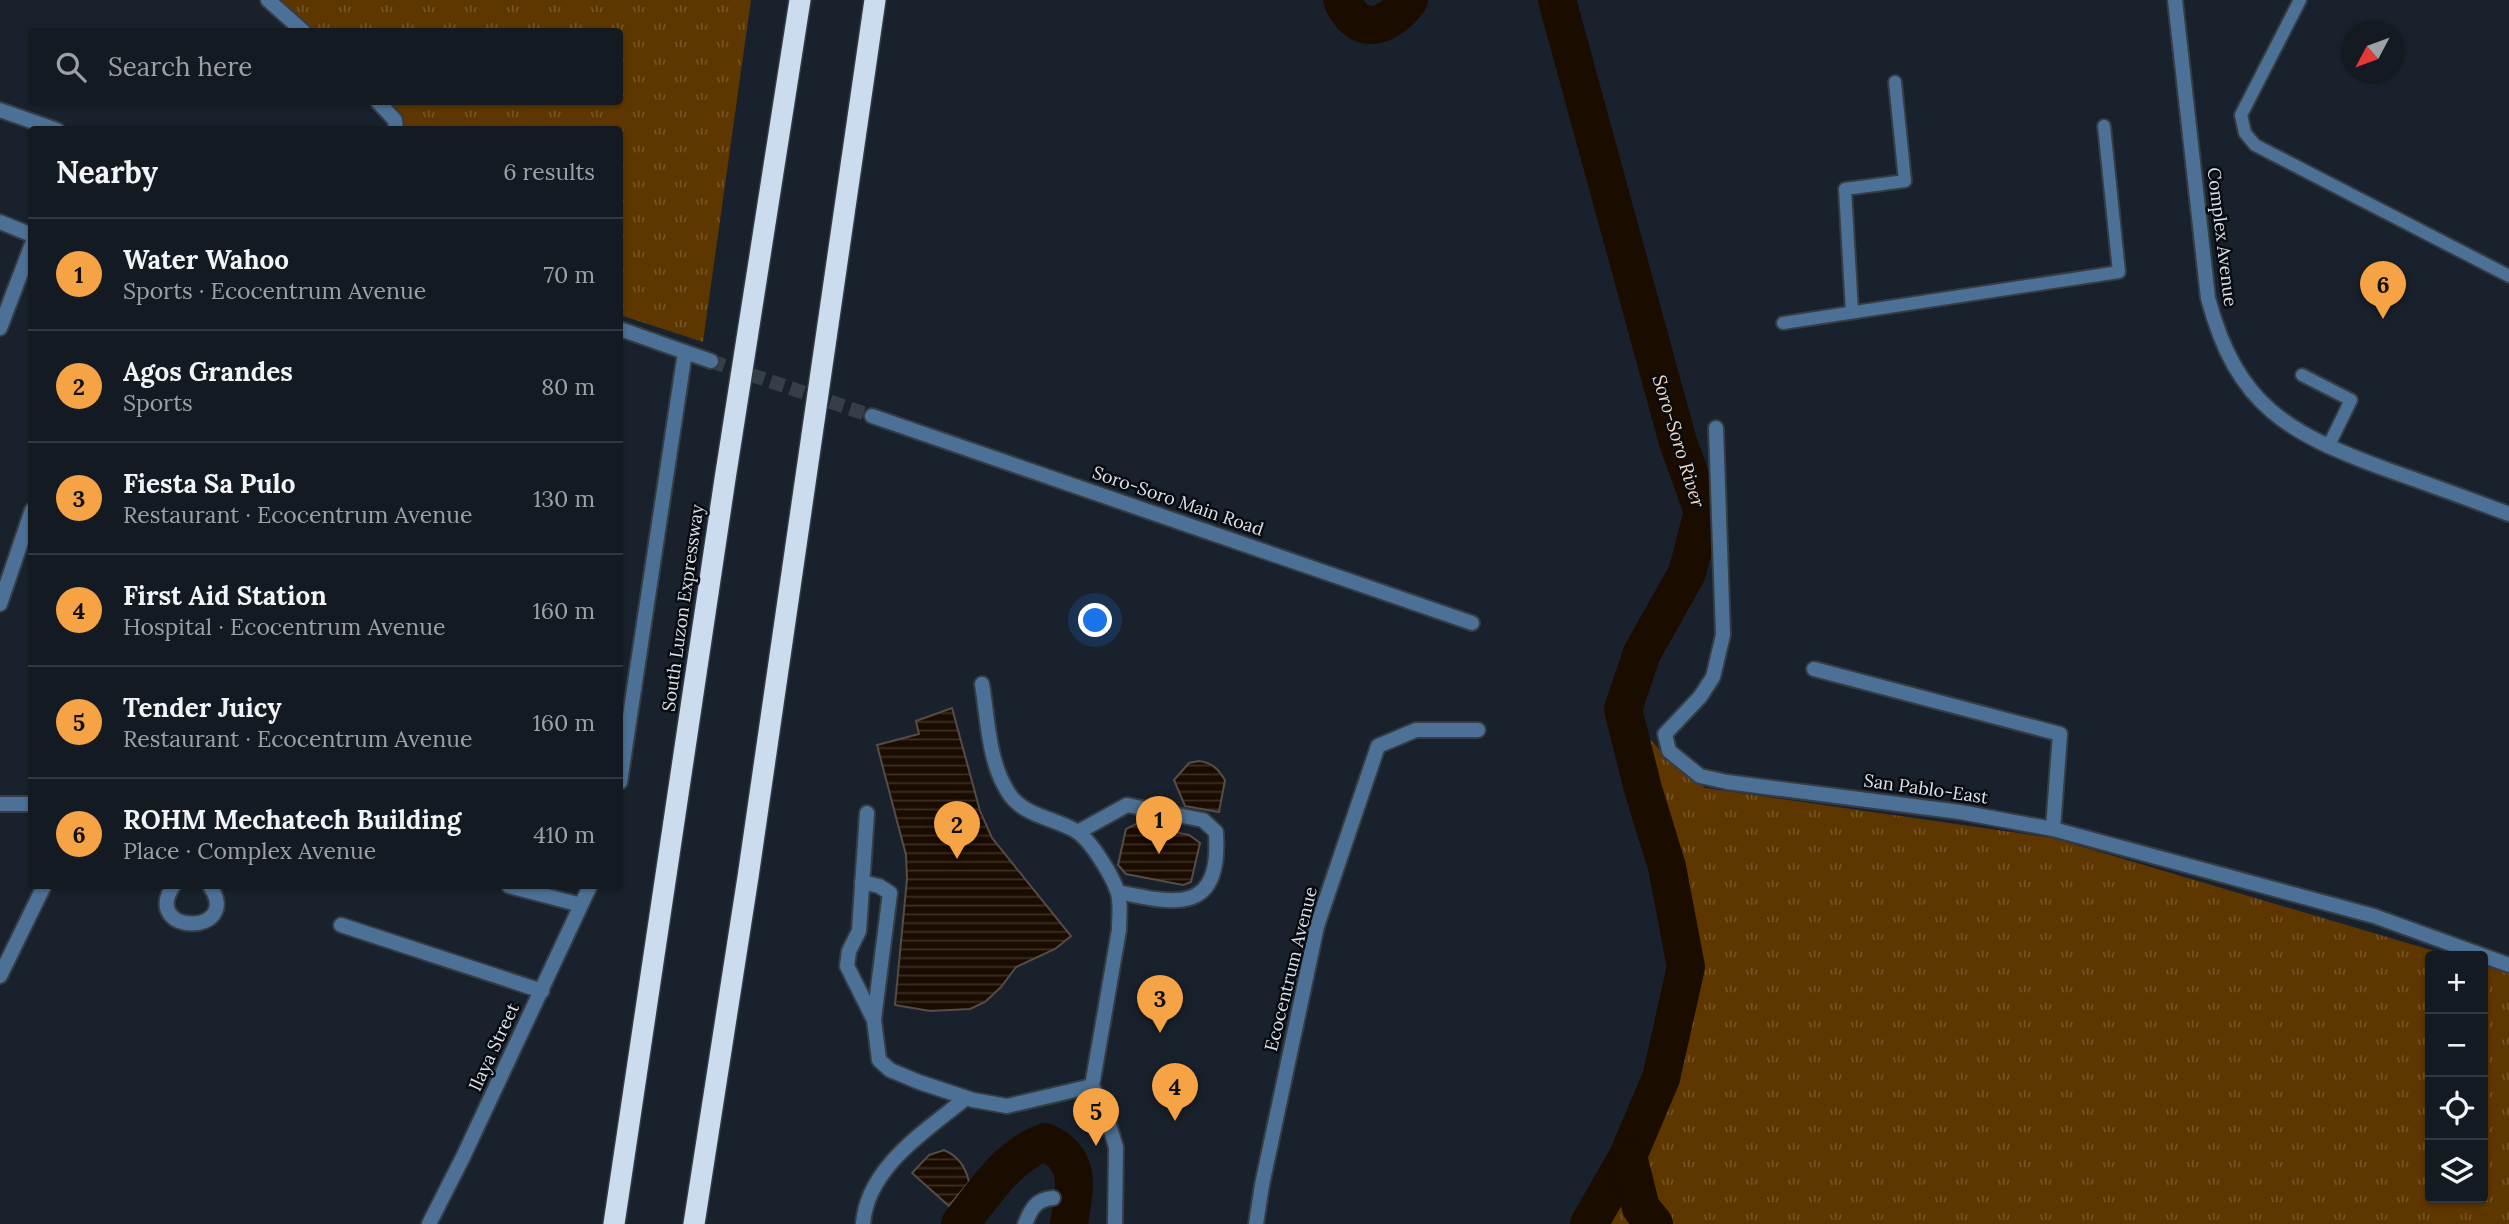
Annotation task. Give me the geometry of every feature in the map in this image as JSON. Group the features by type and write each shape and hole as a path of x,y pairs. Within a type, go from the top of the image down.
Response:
{"highway":[{"name":"South Luzon Expressway","path":"614,1224 725,479 800,0"},
{"path":"694,1224 748,877 875,0"}],"street":[{"path":"268,0 300,28"},
{"name":"Complex Avenue","path":"2175,0 2208,298 2229,358 2241,379 2274,415 2328,447 2509,514"},
{"path":"380,105 395,120 396,126"},
{"path":"0,110 46,126"},
{"path":"0,222 28,233"},
{"path":"0,328 28,254"},
{"path":"623,330 711,360"},
{"path":"623,754 685,352"},
{"name":"Soro-Soro Main Road","path":"872,416 1472,623"},
{"name":"San Pablo-East","path":"1716,428 1723,635 1713,677 1700,697 1665,734 1669,751 1700,776 1727,782 1960,812 2053,829 2374,916 2509,965"},
{"path":"0,604 28,522"},
{"path":"1814,669 2060,734 2053,829"},
{"path":"982,684 995,766 1009,794 1026,809 1078,832 1104,865 1118,892 1119,930 1092,1086 1106,1115 1116,1147 1115,1224"},
{"name":"Ecocentrum Avenue","path":"1256,1224 1317,926 1378,746 1416,730 1478,730"},
{"path":"0,804 28,804"},
{"path":"1078,832 1128,805 1203,820 1216,832 1214,866 1209,882 1200,894 1180,901 1118,892"},
{"path":"867,813 859,931 849,951 847,966 874,1020"},
{"path":"862,882 890,892 874,1020 879,1060 890,1070 966,1098 1007,1106 1092,1086"},
{"path":"0,976 43,889"},
{"path":"171,889 167,902 170,912 177,921 188,925 199,925 208,920 215,911 216,897 212,889"},
{"path":"520,889 581,905"},
{"name":"Ilaya Street","path":"429,1224 589,889"},
{"path":"341,925 542,991"},
{"path":"863,1224 873,1190 900,1152 966,1098"},
{"path":"1025,1224 1034,1206 1041,1199 1053,1198"}],"lane":[{"path":"2300,0 2241,115 2245,132 2255,145 2509,276"},
{"path":"1852,312 1845,189 1905,181 1895,82"},
{"path":"1783,323 2119,272 2104,126"},
{"path":"2302,375 2351,400 2328,447"}],"green space":[{"path":"278,0 751,0 703,342 623,316 623,126 399,126 385,105 623,105 623,28 309,28"},
{"path":"1623,709 1666,757 1705,788 2053,838 2434,951 2425,951 2425,1203 2488,1203 2488,967 2509,973 2509,1224 1589,1224 1628,1156 1661,1078 1686,967 1667,867 1643,789"}],"shaded area":[{"path":"952,708 980,811 992,838 1071,936 1055,949 1016,967 985,1002 970,1009 930,1011 895,1005 907,879 906,855 877,745 919,734 916,721"},
{"path":"1199,761 1215,767 1225,780 1219,812 1185,806 1174,780 1189,763"},
{"path":"1136,824 1189,835 1200,843 1191,882 1183,885 1126,874 1118,865 1126,829"},
{"path":"944,1150 961,1163 969,1182 949,1206 912,1173 929,1155"}],"waterway":[{"name":"Soro-Soro River","path":"1342,0 1357,20 1374,25 1392,17 1409,0"},
{"name":"Soro-Soro River","path":"1557,0 1678,442 1703,512 1687,573 1642,653 1623,709 1643,789 1667,867 1686,967 1661,1078 1628,1156 1589,1224"},
{"path":"960,1224 1008,1166 1031,1148 1045,1142 1066,1157 1074,1177 1069,1224"},
{"path":"1628,1156 1641,1208 1654,1224"}],"tunnel":[{"path":"711,361 872,416"}],"place":[{"name":"ROHM Mechatech Building","path":"2383,319"},
{"name":"Water Wahoo","path":"1159,854"},
{"name":"Agos Grandes","path":"957,859"},
{"name":"Fiesta Sa Pulo","path":"1160,1033"},
{"name":"First Aid Station","path":"1175,1121"},
{"name":"Tender Juicy","path":"1096,1146"}]}
